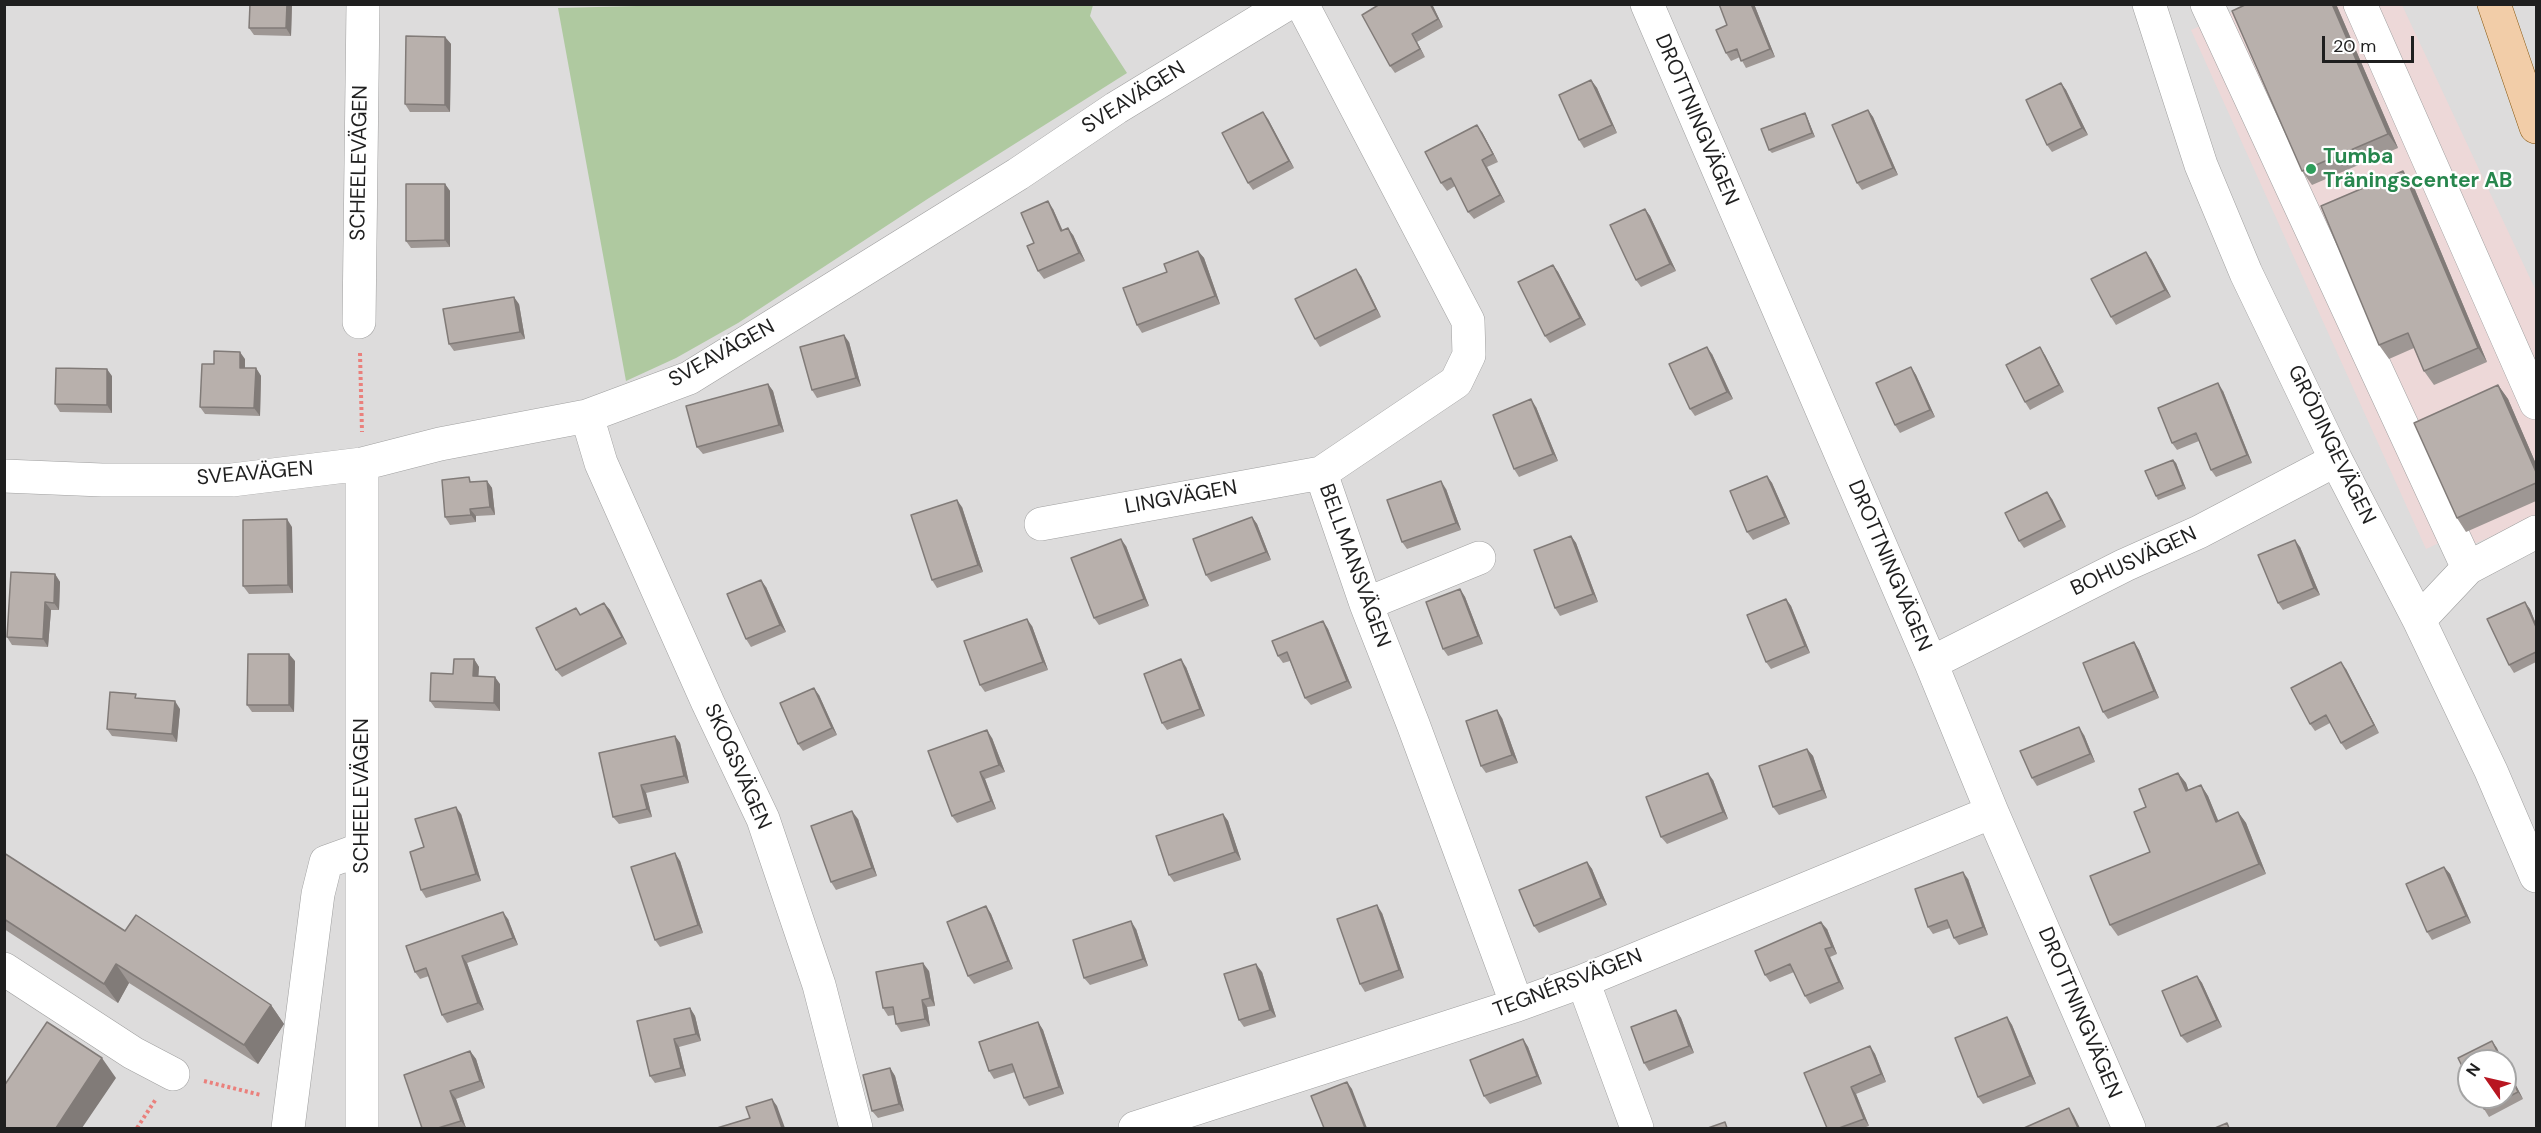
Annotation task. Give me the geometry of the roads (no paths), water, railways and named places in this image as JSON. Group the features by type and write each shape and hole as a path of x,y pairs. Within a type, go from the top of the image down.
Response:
{"main road":[{"path":"2494,4 2535,119"}],"street":[{"name":"SCHEELEVÄGEN","path":"359,322 363,4"},
{"name":"SVEAVÄGEN","path":"4,476 102,480 232,480 362,464 440,444 587,416 689,378 1018,174 1116,108 1287,4"},
{"name":"BELLMANSVÄGEN","path":"1302,4 1468,321 1469,355 1456,382 1321,473 1366,604 1517,1005"},
{"name":"DROTTNINGVÄGEN","path":"1647,4 1931,663 1992,812 2128,1128"},
{"name":"GRÖDINGEVÄGEN","path":"2149,4 2201,165 2246,273 2336,460 2419,620 2491,771 2536,876"},
{"path":"2207,4 2468,568"},
{"path":"2360,4 2536,404"},
{"name":"SKOGSVÄGEN","path":"587,416 601,463 708,703 763,819 819,985 856,1128"},
{"name":"BOHUSVÄGEN","path":"1931,663 2125,565 2199,532 2336,460"},
{"name":"SCHEELEVÄGEN","path":"362,464 362,1128"},
{"name":"LINGVÄGEN","path":"1041,524 1321,473"},
{"path":"2419,620 2468,568 2536,532"},
{"path":"1366,604 1479,558"},
{"name":"TEGNÉRSVÄGEN","path":"1135,1128 1517,1005 1583,981 1992,812"},
{"path":"290,1115 318,894 326,862 362,849"},
{"path":"4,969 59,1024 133,1053 173,1074"},
{"path":"1583,981 1637,1128"}],"place":[{"name":"Tumba Träningscenter AB","path":"2311,169"}]}
